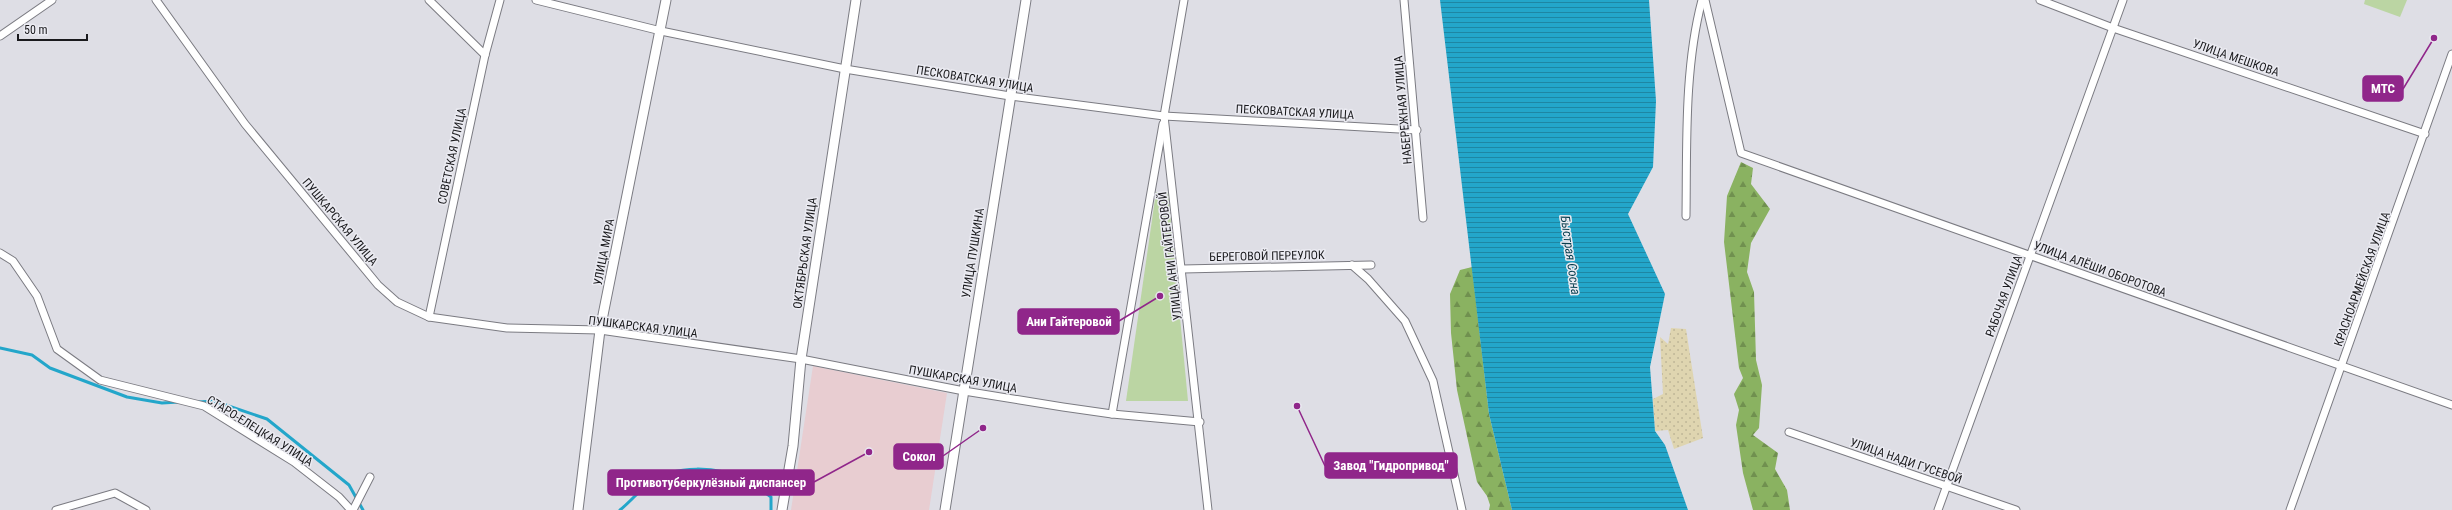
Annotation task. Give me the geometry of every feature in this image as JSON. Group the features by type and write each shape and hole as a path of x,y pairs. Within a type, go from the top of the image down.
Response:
{"street":[{"path":"0,36 52,0"},
{"name":"ПУШКАРСКАЯ УЛИЦА","path":"156,0 245,124 378,285 397,302 429,317 507,328 600,330 802,359 964,391 1112,414 1200,422"},
{"path":"429,0 485,55"},
{"name":"СОВЕТСКАЯ УЛИЦА","path":"429,317 485,55 500,0"},
{"name":"ПЕСКОВАТСКАЯ УЛИЦА","path":"536,0 660,32 845,69 1010,96 1164,116 1417,130"},
{"name":"УЛИЦА МИРА","path":"578,510 600,330 666,0"},
{"name":"ОКТЯБРЬСКАЯ УЛИЦА","path":"782,510 793,446 802,359 856,0"},
{"name":"УЛИЦА ПУШКИНА","path":"945,510 1026,0"},
{"name":"УЛИЦА АНИ ГАЙТЕРОВОЙ","path":"1184,0 1164,116 1183,269 1208,510"},
{"name":"НАБЕРЕЖНАЯ УЛИЦА","path":"1404,0 1417,130 1423,218"},
{"path":"1686,216 1687,130 1695,27 1702,0"},
{"name":"УЛИЦА АЛЁШИ ОБОРОТОВА","path":"1705,0 1741,152 2452,405"},
{"name":"УЛИЦА МЕШКОВА","path":"2040,0 2113,28 2425,134"},
{"name":"РАБОЧАЯ УЛИЦА","path":"1938,510 2123,0"},
{"name":"КРАСНОАРМЕЙСКАЯ УЛИЦА","path":"2290,510 2425,134 2452,54"},
{"path":"1112,414 1164,116"},
{"name":"СТАРО-ЕЛЕЦКАЯ УЛИЦА","path":"0,253 13,261 37,296 56,349 100,380 204,406 294,462 339,497 352,510"},
{"path":"1352,265 1368,279 1405,321 1433,381 1462,510"},
{"name":"БЕРЕГОВОЙ ПЕРЕУЛОК","path":"1183,269 1371,265"},
{"name":"УЛИЦА НАДИ ГУСЕВОЙ","path":"1789,432 2016,510"},
{"path":"352,510 370,477"},
{"path":"56,510 115,493 146,510"}],"shaded area":[{"path":"813,366 947,393 929,510 791,510"}],"green space":[{"path":"2365,0 2407,0 2400,17 2364,4"},
{"path":"1741,162 1753,168 1751,184 1770,209 1751,243 1747,272 1754,292 1756,360 1762,385 1759,428 1753,435 1778,453 1775,469 1787,490 1790,510 1753,510 1743,473 1736,425 1739,410 1734,394 1743,378 1739,368 1724,242 1727,196"},
{"path":"1156,192 1168,192 1188,401 1126,401"},
{"path":"1472,267 1489,414 1512,510 1489,510 1490,505 1487,496 1477,482 1457,390 1451,333 1450,294 1460,270"}],"sand":[{"path":"1671,328 1686,329 1703,438 1674,449 1668,430 1655,431 1653,399 1663,394 1660,337 1668,344"}],"water":[{"name":"Быстрая Сосна","path":"1440,0 1649,0 1656,101 1653,167 1628,214 1665,294 1650,367 1655,431 1665,445 1688,510 1512,510 1489,414"}],"waterway":[{"path":"0,348 32,355 50,368 127,397 162,403 179,402"},
{"path":"199,402 214,401 267,419 349,485 363,510"},
{"path":"620,510 649,483 659,477 684,470 697,469 723,472 746,480 771,497 771,510"}],"place":[{"name":"МТС","path":"2434,38"},
{"name":"Ани Гайтеровой","path":"1160,296"},
{"name":"Завод \"Гидропривод\"","path":"1297,406"},
{"name":"Сокол","path":"983,428"},
{"name":"Противотуберкулёзный диспансер","path":"869,452"}]}
